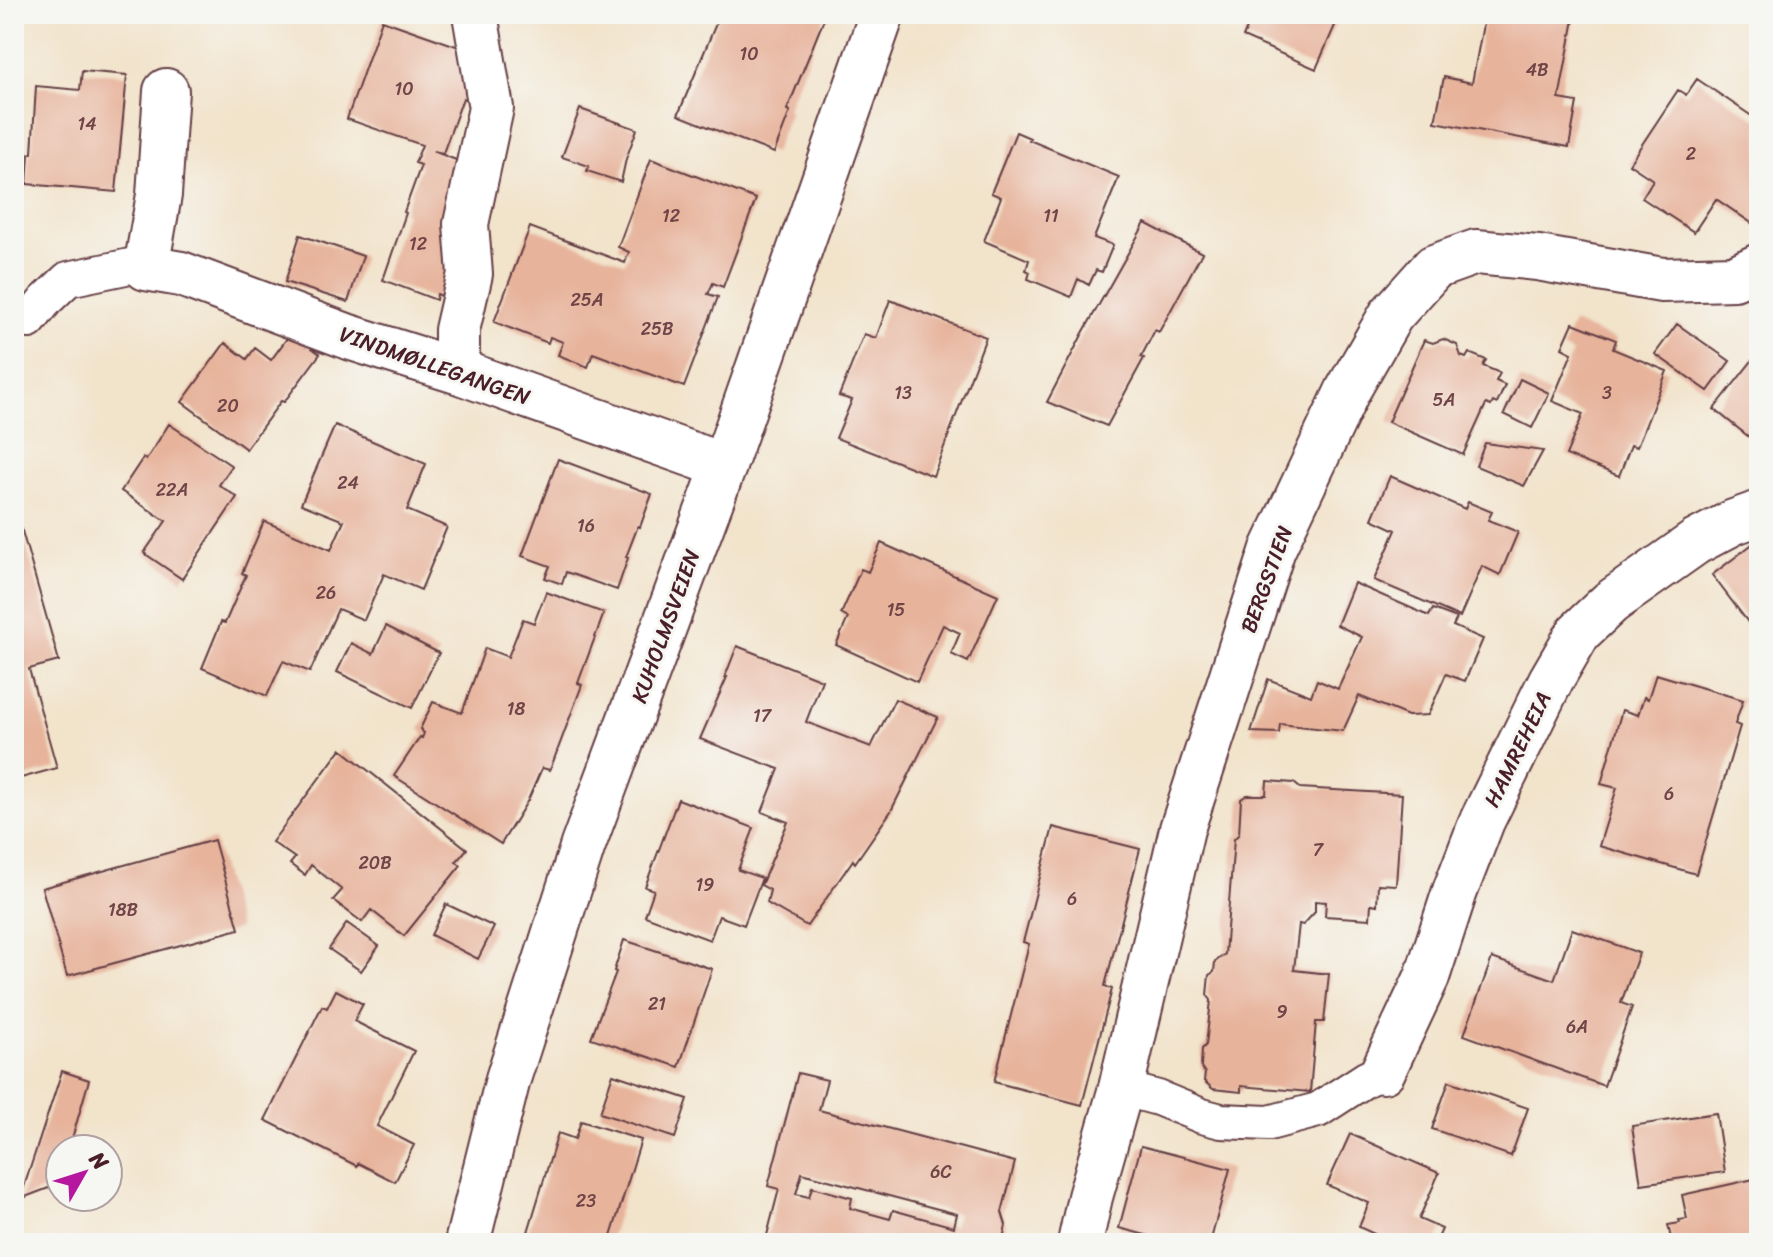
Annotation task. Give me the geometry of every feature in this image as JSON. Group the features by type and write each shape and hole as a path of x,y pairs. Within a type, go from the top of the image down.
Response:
{"street":[{"path":"457,371 457,330 470,274 466,224 491,108 475,14"},
{"name":"KUHOLMSVEIEN","path":"467,1243 508,1079 583,845 724,466 882,14"},
{"path":"146,268 159,195 166,91"},
{"name":"BERGSTIEN","path":"1080,1243 1121,1088 1182,829 1273,549 1348,390 1391,315 1434,267 1476,252 1538,258 1662,280 1734,278 1759,266"},
{"name":"VINDMØLLEGANGEN","path":"146,268 181,274 349,337 457,371 724,466"},
{"name":"HAMREHEIA","path":"1383,1071 1427,977 1482,821 1551,680 1579,632 1611,602 1696,542 1759,513"}],"lane":[{"name":"VINDMØLLEGANGEN","path":"29,321 68,279 135,265 146,268"},
{"path":"1121,1088 1158,1098 1211,1119 1269,1123 1318,1110 1383,1071"}],"building":[{"path":"720,14 826,14 787,110 790,111 774,153 678,115"},
{"path":"1253,14 1322,14 1337,21 1316,69 1243,37"},
{"path":"1485,14 1575,14 1559,99 1577,102 1569,147 1435,122 1444,77 1472,83"},
{"path":"382,20 479,54 477,103 463,98 443,153 433,151 474,167 451,299 437,294 436,300 383,280 421,165 415,163 422,145 347,119"},
{"path":"82,71 127,75 116,192 27,184 36,86 80,90"},
{"path":"1697,79 1759,121 1759,228 1716,199 1694,232 1642,198 1653,180 1629,164 1678,90 1686,95"},
{"path":"580,109 637,129 621,182 587,171 589,166 562,157"},
{"path":"1016,132 1119,177 1094,238 1113,245 1102,272 1096,270 1089,285 1078,279 1071,297 1028,279 1030,272 1026,270 1029,260 984,241 1001,197 991,193"},
{"path":"651,159 756,199 723,287 713,283 708,294 718,297 684,387 593,353 588,367 558,355 563,342 550,337 548,343 494,322 530,227 625,263 629,252 618,247"},
{"path":"1145,223 1202,253 1159,332 1155,330 1141,357 1144,358 1107,426 1047,402"},
{"path":"300,235 363,256 348,302 285,282"},
{"path":"890,300 986,337 933,476 836,438 852,400 839,396 864,334 876,338"},
{"path":"1573,323 1616,340 1613,349 1667,371 1637,447 1631,445 1619,476 1566,455 1583,414 1552,401 1572,353 1562,348"},
{"path":"1677,324 1730,361 1708,391 1655,354"},
{"path":"291,333 320,354 246,449 182,402 225,343 247,359 255,348 271,360"},
{"path":"1443,339 1457,345 1461,356 1466,358 1469,353 1486,360 1483,366 1500,373 1496,381 1505,385 1497,404 1486,404 1463,455 1388,422 1424,340 1433,343"},
{"path":"1759,352 1759,445 1714,409"},
{"path":"1520,379 1549,393 1532,428 1504,414"},
{"path":"169,424 232,466 219,485 237,497 182,579 144,553 166,521 121,491"},
{"path":"335,425 426,464 407,510 447,527 421,590 384,574 364,620 338,609 310,672 283,661 267,696 202,668 221,622 225,623 246,575 242,573 264,521 331,550 344,521 301,504"},
{"path":"1485,443 1543,451 1524,486 1476,466"},
{"path":"558,459 652,494 626,557 617,590 566,572 562,584 545,578 550,566 522,556"},
{"path":"1390,476 1465,509 1468,502 1492,512 1488,520 1518,532 1500,575 1482,566 1460,617 1374,580 1396,530 1372,519"},
{"path":"14,503 59,661 29,669 57,768 14,780"},
{"path":"1759,539 1759,626 1754,630 1712,575"},
{"path":"881,543 998,595 968,662 951,654 960,633 943,625 917,682 836,645 848,618 841,614 861,569 868,572"},
{"path":"1354,583 1429,616 1433,609 1457,618 1453,626 1483,639 1465,681 1446,674 1428,715 1408,716 1359,696 1343,731 1280,724 1279,733 1251,732 1268,679 1311,696 1317,680 1338,689 1362,637 1337,625"},
{"path":"546,592 604,613 578,683 582,685 550,770 542,768 528,800 501,844 394,776 422,738 424,733 420,729 433,702 462,713 485,648 508,657 523,619 534,623"},
{"path":"386,626 439,653 412,708 337,672 351,643 373,654"},
{"path":"737,646 822,680 806,722 871,747 895,699 938,717 891,811 807,926 767,903 770,890 761,885 788,822 762,812 779,769 700,739"},
{"path":"1656,674 1743,700 1735,724 1740,726 1696,874 1599,846 1617,788 1601,784 1622,710 1638,715 1644,697 1648,699"},
{"path":"341,749 467,849 456,862 461,865 404,936 371,910 362,922 333,900 342,890 311,865 305,875 290,864 295,858 272,842"},
{"path":"1267,781 1294,783 1300,788 1402,794 1396,885 1378,884 1377,905 1371,904 1370,919 1325,916 1326,902 1315,901 1315,912 1303,925 1299,924 1294,970 1329,974 1324,1022 1316,1022 1310,1092 1241,1086 1241,1092 1213,1089 1204,1081 1205,1073 1201,1067 1211,1000 1207,995 1209,975 1214,972 1215,962 1225,954 1234,839 1239,834 1241,799 1247,795 1266,795"},
{"path":"678,799 754,828 738,870 762,878 744,925 719,916 710,940 645,916 654,890 645,887"},
{"path":"1053,827 1140,849 1105,986 1112,989 1082,1105 994,1082 1029,944 1023,942"},
{"path":"214,840 239,929 67,976 42,888"},
{"path":"446,904 494,927 478,959 431,935"},
{"path":"347,923 379,946 361,971 329,949"},
{"path":"1572,929 1639,953 1621,1003 1632,1007 1604,1086 1464,1035 1492,958 1554,980"},
{"path":"624,940 712,969 679,1067 591,1038 616,972"},
{"path":"336,990 363,1004 354,1021 414,1051 377,1126 414,1145 395,1182 265,1120 322,1006 327,1008"},
{"path":"62,1071 89,1080 74,1133 44,1133 44,1190 20,1199"},
{"path":"798,1073 827,1080 819,1110 1015,1162 1002,1212 1006,1225 1002,1243 765,1243 779,1189 768,1186","holes":["802,1173 957,1214 954,1227 893,1210 890,1219 850,1208 852,1198 812,1187 809,1197 796,1194"]},
{"path":"613,1074 688,1099 675,1138 600,1113"},
{"path":"1449,1081 1528,1108 1511,1156 1432,1129"},
{"path":"1716,1113 1725,1172 1641,1184 1632,1126"},
{"path":"581,1121 641,1140 609,1243 556,1243 528,1232 558,1133 575,1139"},
{"path":"1350,1134 1439,1173 1419,1219 1442,1229 1436,1243 1394,1243 1359,1227 1369,1203 1327,1185"},
{"path":"1141,1146 1230,1169 1210,1243 1176,1243 1119,1228"},
{"path":"1754,1179 1759,1204 1759,1243 1672,1243 1668,1225 1687,1219 1682,1195"}]}
